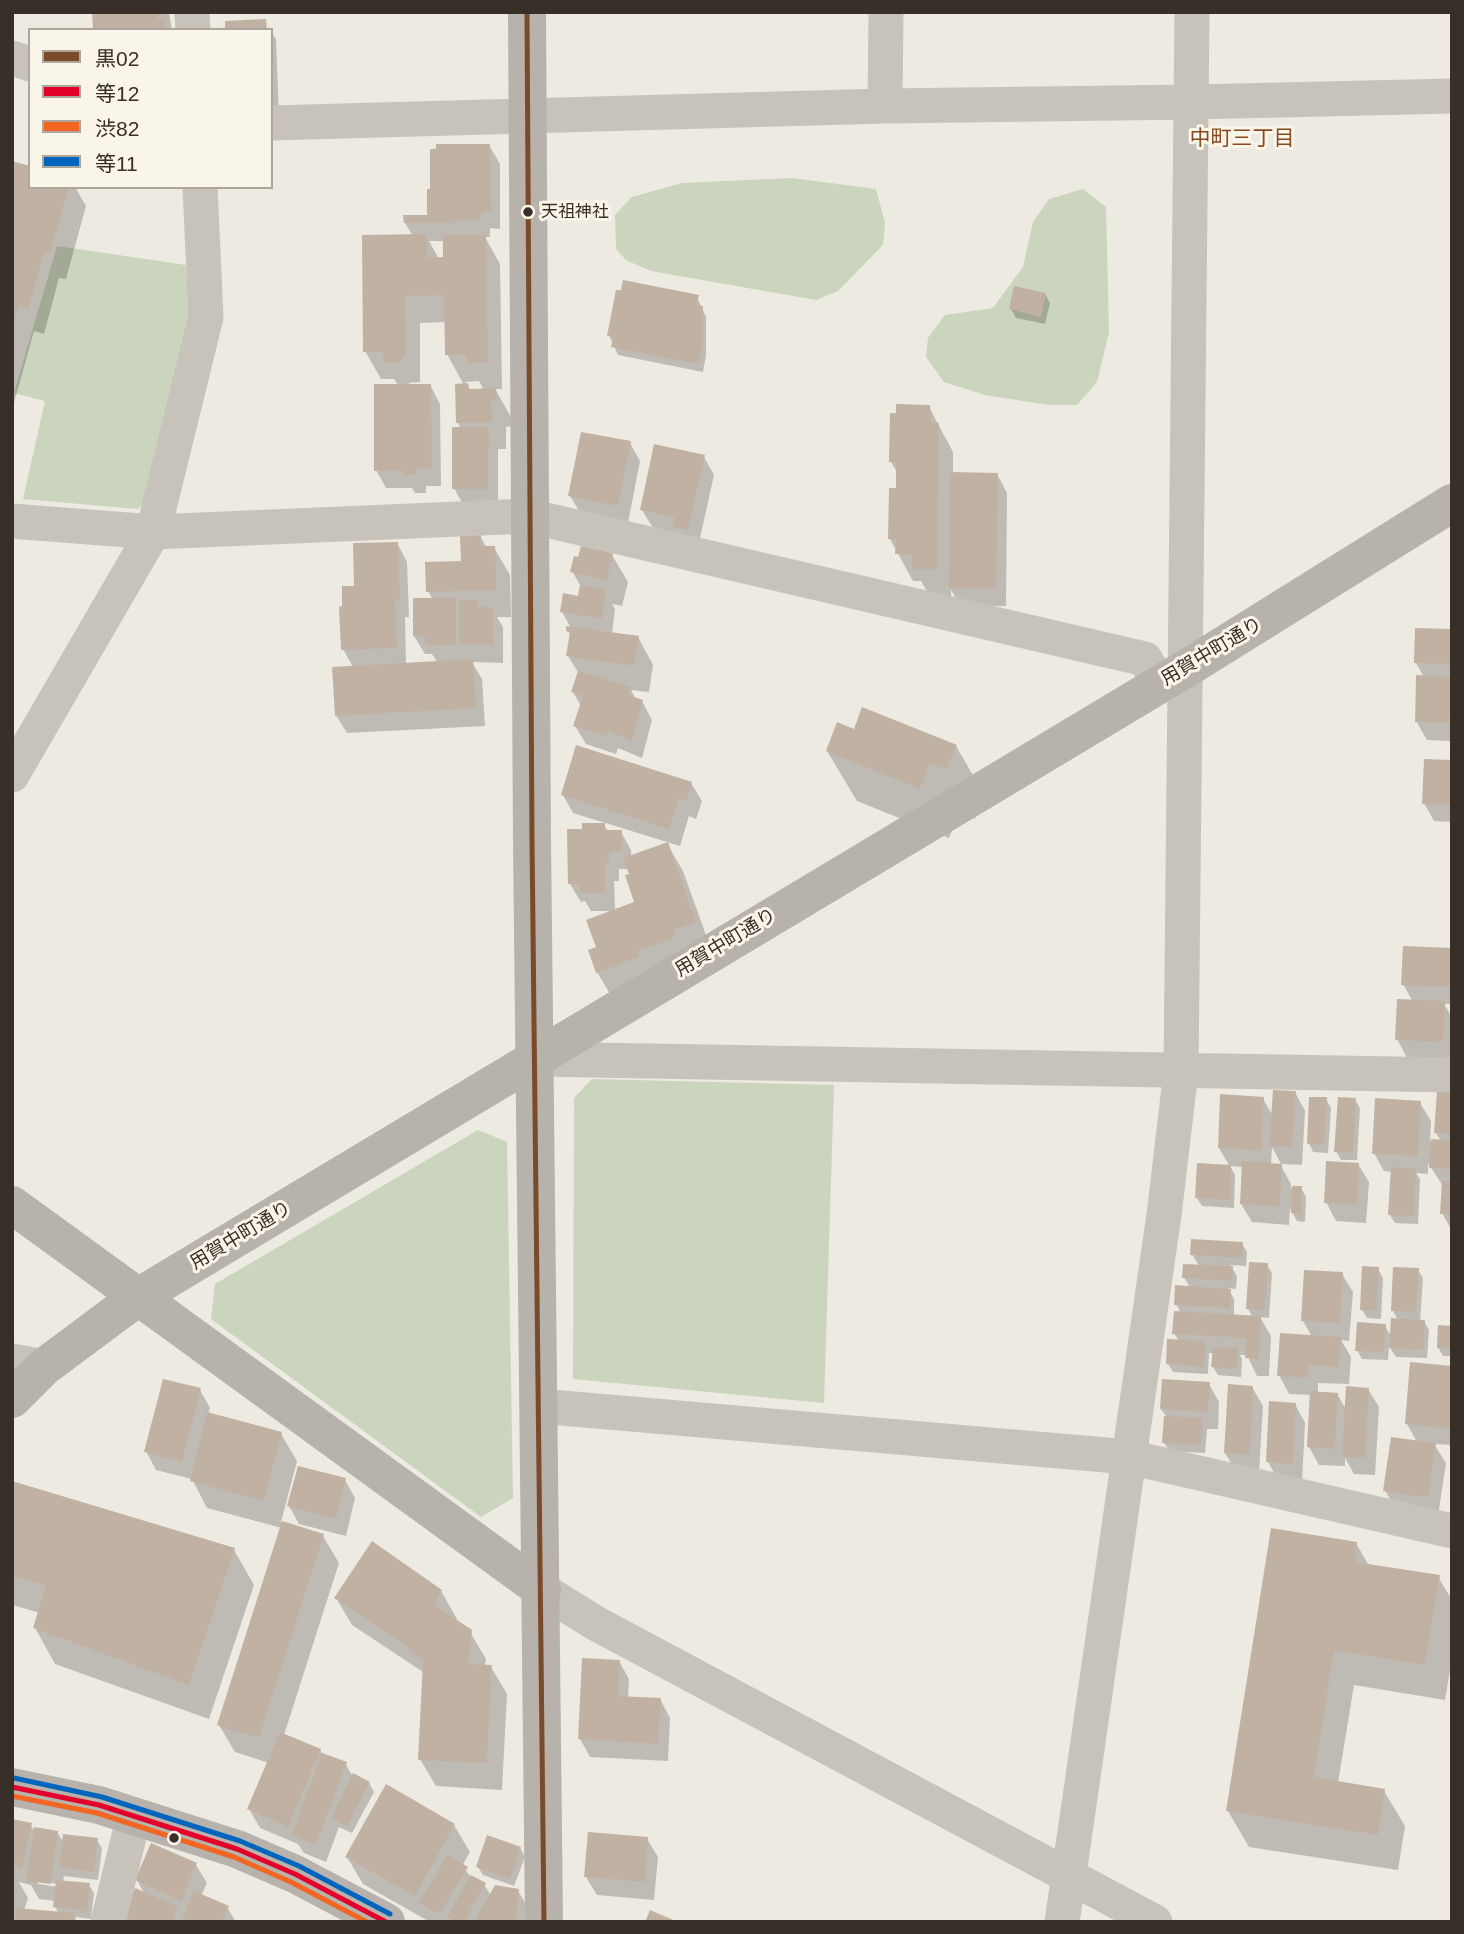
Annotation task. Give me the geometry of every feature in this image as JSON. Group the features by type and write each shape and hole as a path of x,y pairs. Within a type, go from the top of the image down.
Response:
{"street":[{"path":"527,12 529,516 544,1922"},
{"path":"886,12 886,106"},
{"path":"1062,1922 1164,1215 1181,1071 1173,676 1193,102 1192,12"},
{"path":"273,123 886,106 1452,96"},
{"path":"12,775 153,532 206,317 200,189"},
{"name":"用賀中町通り","path":"12,1399 28,1364 1173,676 1452,503"},
{"path":"12,521 153,532 529,516 1145,659 1173,676"},
{"path":"534,1059 1452,1075"},
{"path":"12,1205 542,1590 597,1624 1155,1922"},
{"path":"539,1406 1129,1457 1452,1531"},
{"path":"12,1787 77,1800 134,1816 267,1861 386,1922"},
{"path":"107,1922 134,1816"}],"green space":[{"path":"792,178 876,189 885,223 883,245 838,291 816,300 651,271 626,260 616,249 615,215 632,197 682,183"},
{"path":"1083,189 1106,207 1109,332 1097,382 1077,405 1049,405 985,395 944,382 926,357 928,338 945,315 993,308 1023,267 1033,222 1049,199"},
{"path":"57,246 186,265 190,313 150,499 137,509 23,499 45,401 14,393"},
{"path":"592,1079 834,1085 824,1403 573,1379 574,1098"},
{"path":"478,1130 507,1142 513,1498 481,1517 211,1319 215,1284"}],"building":[{"path":"92,12 158,12 158,19 165,19 165,28 93,28"},
{"path":"266,19 267,28 225,28 225,21"},
{"path":"436,144 490,144 491,211 481,211 481,220 404,223 403,215 427,215 430,149 436,149"},
{"path":"12,161 28,165 28,189 68,189 50,253 44,251 29,308 19,305 13,325"},
{"path":"427,234 427,258 443,257 443,235 486,235 488,363 467,363 466,355 445,355 444,295 405,296 406,355 402,355 402,362 383,363 383,352 363,352 362,235"},
{"path":"623,280 699,295 696,305 703,306 702,346 698,364 611,347 613,337 607,336 616,290 621,290"},
{"path":"1014,286 1046,293 1041,317 1009,309"},
{"path":"468,383 469,389 496,388 497,400 491,400 492,422 456,423 455,384"},
{"path":"374,384 431,384 432,468 417,468 417,475 403,475 402,470 374,471"},
{"path":"896,404 930,405 931,423 939,423 937,569 912,569 912,554 895,554 896,539 888,539 889,488 896,488 896,462 889,462 890,413 896,413"},
{"path":"452,427 489,427 488,489 452,489"},
{"path":"581,432 631,441 618,506 568,496"},
{"path":"654,444 705,455 688,530 673,527 675,518 640,510"},
{"path":"950,472 998,473 996,589 949,588"},
{"path":"460,535 481,535 481,546 495,546 497,590 426,592 425,562 461,561"},
{"path":"398,542 400,599 395,599 397,648 341,650 339,607 342,606 342,586 354,586 353,543"},
{"path":"581,546 613,553 607,580 570,572 574,556 578,557"},
{"path":"580,585 606,589 602,619 560,612 563,593 578,596"},
{"path":"413,598 456,598 456,645 425,645 425,636 413,636"},
{"path":"459,599 477,600 478,607 493,607 493,645 459,644"},
{"path":"566,626 639,636 634,666 566,656 570,632 566,631"},
{"path":"1415,628 1452,629 1452,664 1414,663"},
{"path":"473,659 476,708 335,716 332,667"},
{"path":"578,671 631,687 628,695 643,700 632,741 608,731 606,736 573,726 583,696 571,692"},
{"path":"1416,675 1451,677 1449,723 1415,722"},
{"path":"862,707 957,745 946,770 930,763 920,789 826,751 837,722 854,729"},
{"path":"576,745 692,782 686,801 679,799 669,829 561,795"},
{"path":"1424,759 1452,760 1452,805 1422,804"},
{"path":"582,823 605,823 605,830 622,830 622,851 609,851 609,863 605,864 605,893 579,893 579,884 568,884 567,829 582,829"},
{"path":"668,842 696,922 673,930 676,937 637,951 639,957 596,973 588,950 596,947 586,920 634,902 625,875 629,874 623,858"},
{"path":"1403,946 1452,948 1452,987 1401,985"},
{"path":"1397,999 1445,1001 1443,1042 1395,1040"},
{"path":"1273,1090 1296,1091 1292,1147 1269,1146"},
{"path":"1437,1091 1452,1092 1452,1134 1434,1133"},
{"path":"1220,1094 1264,1097 1261,1150 1218,1148"},
{"path":"1309,1097 1327,1097 1324,1145 1307,1144"},
{"path":"1338,1097 1356,1098 1353,1153 1334,1152"},
{"path":"1375,1098 1421,1101 1418,1156 1372,1154"},
{"path":"1431,1139 1452,1140 1452,1169 1429,1168"},
{"path":"1242,1161 1282,1164 1280,1207 1240,1204"},
{"path":"1326,1161 1359,1163 1357,1205 1324,1203"},
{"path":"1197,1163 1231,1165 1230,1200 1195,1198"},
{"path":"1391,1167 1416,1169 1414,1216 1388,1215"},
{"path":"1442,1181 1452,1181 1452,1214 1440,1214"},
{"path":"1292,1186 1302,1186 1301,1214 1291,1213"},
{"path":"1191,1239 1243,1242 1242,1258 1190,1255"},
{"path":"1249,1262 1268,1263 1265,1310 1246,1309"},
{"path":"1183,1264 1233,1266 1232,1281 1182,1278"},
{"path":"1362,1266 1379,1267 1377,1311 1360,1310"},
{"path":"1393,1267 1419,1268 1416,1312 1391,1311"},
{"path":"1304,1270 1343,1272 1340,1323 1301,1321"},
{"path":"1175,1285 1231,1289 1230,1308 1174,1305"},
{"path":"1174,1311 1261,1316 1259,1359 1245,1358 1246,1338 1172,1334"},
{"path":"1391,1318 1425,1320 1423,1350 1389,1348"},
{"path":"1357,1322 1386,1324 1384,1352 1355,1351"},
{"path":"1438,1325 1452,1326 1452,1348 1437,1348"},
{"path":"1280,1333 1341,1337 1339,1367 1309,1365 1308,1378 1277,1376"},
{"path":"1167,1339 1206,1341 1204,1367 1166,1364"},
{"path":"1213,1347 1238,1348 1237,1369 1211,1367"},
{"path":"1410,1362 1452,1366 1452,1429 1405,1424"},
{"path":"163,1379 201,1388 182,1462 144,1452"},
{"path":"1162,1379 1210,1382 1208,1412 1160,1409"},
{"path":"1228,1384 1253,1386 1250,1455 1224,1453"},
{"path":"1346,1386 1369,1388 1365,1458 1342,1457"},
{"path":"1310,1391 1338,1393 1335,1449 1307,1447"},
{"path":"1269,1401 1296,1403 1293,1464 1266,1462"},
{"path":"207,1412 282,1432 264,1501 190,1481"},
{"path":"1164,1416 1203,1418 1201,1445 1162,1443"},
{"path":"1391,1437 1436,1443 1428,1498 1383,1491"},
{"path":"298,1466 346,1478 336,1519 287,1506"},
{"path":"12,1481 235,1548 189,1685 33,1628 46,1585 12,1576"},
{"path":"282,1521 324,1534 259,1738 217,1725"},
{"path":"1271,1528 1357,1542 1355,1562 1440,1575 1425,1665 1334,1650 1314,1777 1385,1789 1378,1835 1226,1811"},
{"path":"372,1541 442,1590 433,1604 472,1630 468,1664 492,1665 487,1763 418,1760 423,1661 405,1645 334,1598"},
{"path":"582,1658 620,1660 618,1696 661,1698 658,1744 578,1739"},
{"path":"280,1732 321,1749 288,1827 247,1809"},
{"path":"322,1753 347,1762 316,1845 291,1835"},
{"path":"353,1773 370,1782 347,1826 331,1818"},
{"path":"386,1784 455,1824 415,1896 345,1857"},
{"path":"12,1819 32,1823 22,1868 12,1865"},
{"path":"34,1827 58,1831 51,1884 26,1881"},
{"path":"588,1832 648,1837 645,1882 584,1877"},
{"path":"63,1834 98,1838 94,1872 59,1868"},
{"path":"487,1835 521,1847 510,1879 476,1867"},
{"path":"151,1843 197,1863 181,1901 135,1880"},
{"path":"447,1855 468,1867 440,1914 419,1903"},
{"path":"471,1875 486,1883 464,1922 456,1922 447,1917"},
{"path":"56,1880 90,1883 87,1911 53,1907"},
{"path":"495,1885 519,1889 516,1922 474,1922"},
{"path":"135,1888 178,1907 172,1922 121,1922"},
{"path":"194,1891 229,1906 222,1922 181,1922"},
{"path":"16,1908 75,1913 74,1922 15,1922"},
{"path":"650,1910 678,1922 645,1922"}],"transit line":[{"name":"黒02","path":"527,12 532,840 544,1922"},
{"name":"等11","path":"14,1778 102,1797 240,1841 299,1866 390,1914"},
{"name":"等12","path":"12,1787 99,1805 237,1849 295,1874 386,1922"},
{"name":"渋82","path":"12,1796 97,1813 234,1857 291,1882 367,1922"}],"place":[{"name":"天祖神社","path":"528,212"}],"district":[{"name":"中町三丁目","path":"1242,139"}]}
